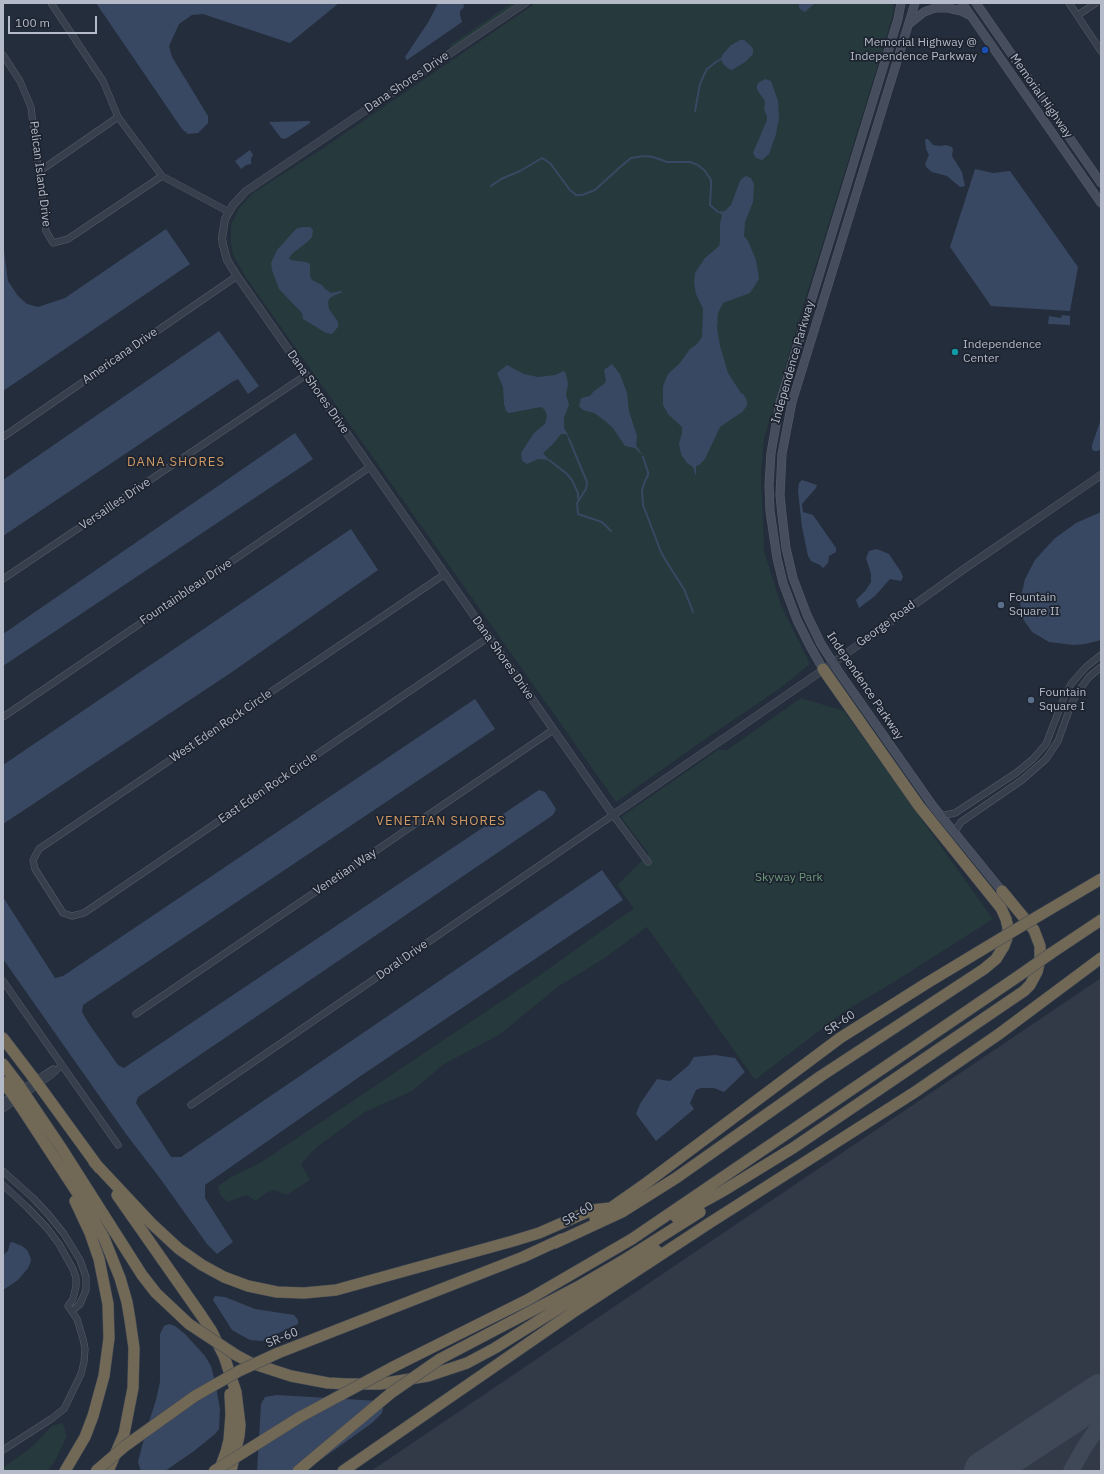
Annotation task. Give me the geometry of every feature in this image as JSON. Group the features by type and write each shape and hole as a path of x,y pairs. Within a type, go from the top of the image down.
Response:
{"highway":[{"path":"555,1243 622,1212 676,1178 821,1076 984,969 996,959 1004,946 1008,928 1001,908 919,806 823,669"},
{"name":"SR-60","path":"96,1471 125,1446 188,1400 233,1374 278,1353 428,1295 555,1243 613,1207 840,1038 926,983 1101,879"},
{"path":"214,1471 300,1417 393,1367 529,1299 632,1239 694,1208 793,1148 1014,999 1030,985 1034,978 1040,960 1040,953 1038,940 1030,926 1002,891"},
{"path":"632,1239 1101,920"},
{"path":"343,1471 579,1309 711,1222 915,1092 999,1034 1099,959"},
{"path":"3,1038 94,1162 211,1330 224,1356 236,1392 240,1436 231,1471"},
{"path":"3,1064 19,1085 23,1105 84,1218 99,1259 108,1304 108,1356 100,1395 85,1437 65,1471"},
{"path":"3,1082 60,1146 142,1275 156,1293 189,1324 236,1355 252,1363 290,1376 328,1383 380,1384 428,1376 467,1362 495,1348 660,1247 711,1222"},
{"path":"23,1105 101,1232 120,1278 127,1302 134,1348 133,1388 124,1434 108,1471"},
{"path":"298,1471 390,1393 440,1359 624,1260 778,1161 793,1148"},
{"path":"94,1162 152,1224 202,1266 224,1277 248,1286 277,1292 304,1293 336,1290 513,1241 546,1230 592,1210 613,1207"},
{"path":"219,1471 226,1452 231,1416 229,1386 224,1356"}],"main road":[{"name":"Independence Parkway","path":"823,669 805,638 783,583 777,558 770,511 769,475 771,453 780,402 898,19 901,3"},
{"name":"Independence Parkway","path":"915,3 794,395 782,454 781,505 784,537 796,587 807,615 833,663 939,815 1002,891"},
{"name":"Memorial Highway","path":"962,3 1101,203"},
{"name":"Memorial Highway","path":"976,3 1101,183"},
{"path":"908,24 924,12 935,8 956,9 971,16"},
{"path":"989,42 998,35"},
{"path":"1038,112 1047,105"},
{"path":"1092,190 1101,183"}],"street":[{"path":"51,3 103,80 118,116 162,176 229,212"},
{"name":"Dana Shores Drive","path":"525,3 257,183 239,198 229,212 223,226 223,245 227,260 237,276 553,730 648,862"},
{"path":"1069,3 1101,51"},
{"path":"1078,16 1096,3"},
{"name":"Pelican Island Drive","path":"3,55 20,81 31,107 40,171 46,231 53,243 68,239 162,176"},
{"path":"40,171 118,116"},
{"name":"Americana Drive","path":"3,437 237,276"},
{"name":"Versailles Drive","path":"3,579 306,375"},
{"name":"Fountainbleau Drive","path":"3,717 370,467"},
{"name":"George Road","path":"613,815 1101,475"},
{"name":"West Eden Rock Circle","path":"51,894 35,869 33,860 39,849 445,574"},
{"name":"East Eden Rock Circle","path":"51,894 63,913 72,916 84,913 489,637"},
{"path":"939,815 955,813 1016,773 1033,759 1046,744 1063,700 1072,684 1086,667 1101,655"},
{"path":"956,836 957,828 960,822 1022,780 1046,759 1058,740 1077,693 1089,677 1101,667"},
{"name":"Venetian Way","path":"136,1014 553,730"},
{"name":"Doral Drive","path":"192,1105 613,815"},
{"path":"3,981 118,1145"},
{"path":"3,1102 62,1065"},
{"path":"3,1109 50,1076 62,1065"},
{"path":"3,1171 33,1198 48,1214 64,1234 80,1260 86,1277 86,1290 80,1304 70,1308"},
{"path":"3,1184 47,1228 71,1264 76,1278 76,1286 70,1308"},
{"path":"3,1450 58,1415 70,1398 81,1374 85,1354 83,1339 77,1319 70,1308"}],"shaded area":[{"path":"1101,978 1101,1471 371,1471 581,1329"}],"green space":[{"path":"512,3 519,3 452,49 449,46"},
{"path":"536,3 894,3 893,14 884,45 805,300 764,439 761,473 764,551 781,605 810,664 779,689 616,802 247,279 233,255 231,244 231,225 239,208 253,193 322,149"},
{"name":"Skyway Park","path":"801,698 844,711 993,919 894,982 845,1011 755,1080 647,927 603,959 559,986 499,1035 444,1064 412,1091 365,1112 317,1147 301,1164 310,1180 287,1195 274,1190 266,1193 256,1201 246,1195 228,1202 220,1195 218,1186 231,1177 260,1163 530,982 634,909 617,885 649,854 621,817 718,750 727,750"},
{"path":"63,1423 67,1436 55,1461 47,1471 3,1471 3,1468 32,1447 52,1426"}],"water":[{"path":"96,3 339,3 290,43 203,14 192,15 179,24 169,46 172,57 208,116 208,123 198,133 188,134 182,129"},
{"path":"438,3 463,3 464,7 460,11 462,22 407,60 405,57 429,21"},
{"path":"799,3 815,3 805,12 800,9"},
{"path":"740,40 744,40 751,46 753,49 753,54 745,62 732,70 723,64 721,59 723,54 730,46"},
{"path":"765,79 771,81 778,101 779,118 776,134 769,154 762,160 756,158 753,153 767,120 764,109 765,101 757,90 758,83"},
{"path":"310,121 310,123 284,139 281,138 269,122"},
{"path":"925,139 928,139 933,145 946,145 952,147 952,156 962,172 965,186 960,187 947,176 932,172 927,168 925,164 929,155 926,149"},
{"path":"250,150 253,155 251,164 246,165 241,169 235,161"},
{"path":"975,169 993,173 1010,171 1078,267 1070,311 991,306 950,247"},
{"path":"746,176 751,178 754,184 753,202 745,222 744,236 748,241 756,260 759,279 750,293 723,303 718,313 717,328 720,346 728,373 741,393 744,395 747,401 747,406 742,412 720,427 705,459 696,466 696,476 693,467 687,463 681,454 679,444 682,427 668,414 663,405 663,386 668,374 680,363 690,349 697,344 702,337 703,309 696,294 694,283 695,273 705,258 719,246 722,215 718,212 725,211 731,205 740,181"},
{"path":"310,227 313,230 312,237 289,258 290,260 310,264 310,276 312,280 322,285 331,293 343,292 329,299 329,309 338,322 338,327 332,334 326,333 303,319 302,313 279,289 272,270 271,263 277,250 297,228"},
{"path":"166,229 190,264 3,391 3,243 8,281 18,296 27,304 38,307 65,298"},
{"path":"1062,315 1070,316 1070,325 1048,324 1049,316 1061,318"},
{"path":"219,331 259,386 248,394 238,379 232,382 3,536 3,480"},
{"path":"612,364 620,374 627,393 629,411 637,436 636,445 643,456 635,448 625,446 613,428 604,420 594,413 583,410 579,406 581,398 590,396 604,384 606,381 604,370"},
{"path":"507,365 524,374 538,377 555,375 564,371 566,374 568,384 566,395 569,405 564,417 564,428 569,439 566,434 561,434 543,453 549,460 538,459 527,464 522,461 521,453 534,433 545,424 547,416 545,410 541,407 509,413 506,411 503,387 497,373"},
{"path":"1101,419 1101,449 1094,451 1092,449 1092,445"},
{"path":"295,433 313,459 3,666 3,634"},
{"path":"802,480 817,485 802,504 803,512 813,515 836,548 836,552 829,556 828,563 823,568 811,561 808,556 802,527 798,491 799,483"},
{"path":"1101,512 1101,640 1074,645 1049,642 1032,632 1023,619 1020,601 1025,579 1035,560 1054,539 1076,523"},
{"path":"351,529 378,570 232,672 3,824 3,765"},
{"path":"877,549 889,554 903,577 901,581 890,579 875,596 859,608 856,600 866,590 871,582 871,574 866,558 869,551"},
{"path":"475,699 495,729 83,1005 82,1012 89,1024 118,1065 124,1068 539,790 545,792 556,809 553,815 138,1097 136,1103 171,1157 181,1157 602,870 623,900 362,1075 205,1185 205,1198 233,1242 217,1254 207,1244 126,1134 3,959 3,897 55,978 63,976"},
{"path":"715,1055 735,1058 745,1072 724,1092 714,1088 701,1088 696,1090 690,1103 694,1109 656,1141 636,1114 640,1104 657,1079 670,1081 689,1065 694,1057"},
{"path":"12,1242 27,1250 31,1261 28,1268 18,1280 3,1290 3,1255 8,1251 10,1243"},
{"path":"215,1296 225,1297 255,1309 294,1315 298,1320 298,1324 262,1341 250,1340 232,1330 213,1300"},
{"path":"169,1324 175,1326 185,1334 205,1356 211,1366 215,1381 148,1425 160,1382 160,1334 164,1326"},
{"path":"216,1387 220,1409 219,1429 215,1434 165,1471 141,1471 138,1462 145,1435"},
{"path":"277,1395 379,1401 383,1409 382,1413 372,1423 305,1471 257,1471 261,1404 265,1397"}],"waterway":[{"path":"695,111 700,84 704,75 707,69 721,59"},
{"path":"491,186 501,179 520,171 542,158 550,163 570,190 576,195 582,195 595,190 631,158 644,156 653,157 667,162 690,162 698,165 705,171 711,180 710,205 718,212"},
{"path":"569,439 587,482 586,489 577,503 578,514 602,522 611,531"},
{"path":"643,457 648,472 642,490 643,505 661,552 684,589 693,612"},
{"path":"549,460 567,474 572,480 578,493 578,498"}],"taxiway":[{"path":"1071,1471 1101,1423"}],"runway":[{"path":"984,1471 1101,1394"}],"place":[{"name":"Memorial Highway @ Independence Parkway","path":"985,50"},
{"name":"Independence Center","path":"955,352"},
{"name":"Fountain Square II","path":"1001,605"},
{"name":"Fountain Square I","path":"1031,700"}],"district":[{"name":"DANA SHORES","path":"176,462"},
{"name":"VENETIAN SHORES","path":"441,821"}]}
